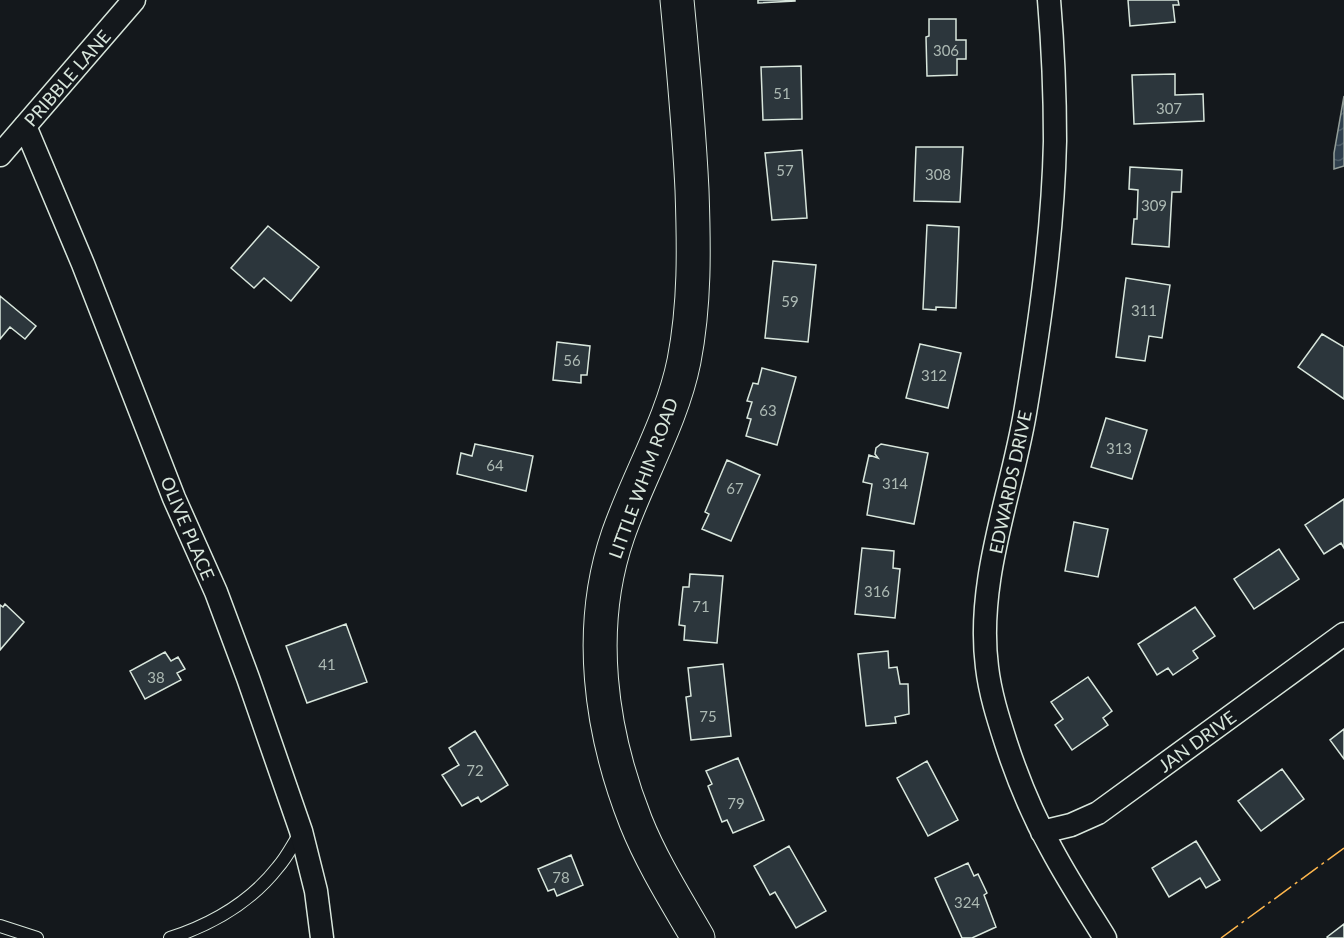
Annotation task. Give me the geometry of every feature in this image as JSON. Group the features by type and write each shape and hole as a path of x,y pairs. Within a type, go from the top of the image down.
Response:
{"street":[{"name":"PRIBBLE LANE","path":"0,155 134,0"},
{"name":"LITTLE WHIM ROAD","path":"677,0 689,125 695,255 692,304 684,362 672,401 618,536 605,585 600,626 601,672 605,709 615,759 636,822 698,938"},
{"name":"EDWARDS DRIVE","path":"1049,0 1055,141 1051,208 1042,300 1024,416 988,588 985,623 987,667 995,710 1018,780 1042,832 1105,938"},
{"name":"OLIVE PLACE","path":"25,126 83,264 174,498 216,592 248,678 301,831 316,891 322,938"},
{"name":"JAN DRIVE","path":"1042,832 1071,825 1098,813 1344,634"}],"lane":[{"path":"170,938 195,930 227,914 255,892 279,867 301,831"},
{"path":"0,926 37,938"}],"water":[{"path":"1344,96 1344,166 1334,169 1334,153"}],"building":[{"path":"758,0 795,0 795,1 758,3"},
{"path":"1128,0 1178,0 1179,5 1173,5 1175,22 1130,26"},
{"path":"929,19 956,19 956,40 966,40 966,59 957,59 957,75 927,76 926,37 929,36"},
{"path":"801,66 802,119 763,120 761,67"},
{"path":"1175,74 1175,95 1203,94 1204,121 1134,124 1132,75"},
{"path":"916,147 963,147 960,202 914,201"},
{"path":"802,150 807,218 772,220 765,153"},
{"path":"1130,167 1182,170 1181,192 1172,192 1169,247 1132,244 1134,219 1137,219 1138,190 1129,189"},
{"path":"927,225 959,227 956,308 923,309"},
{"path":"268,226 319,267 291,301 264,278 254,288 231,268"},
{"path":"773,261 816,265 808,342 765,338"},
{"path":"1126,278 1170,285 1162,338 1149,336 1145,361 1116,357"},
{"path":"0,296 36,326 25,339 10,327 0,339"},
{"path":"1322,334 1344,347 1344,399 1298,367"},
{"path":"557,342 590,346 587,375 581,375 581,383 553,380"},
{"path":"920,344 961,353 948,408 906,398"},
{"path":"762,368 796,377 777,445 746,436 751,419 747,418 752,402 747,401 753,383 758,384"},
{"path":"1106,418 1147,430 1132,479 1091,467"},
{"path":"475,444 533,456 526,491 457,474 461,453 472,456"},
{"path":"881,444 928,453 914,524 867,515 872,484 863,482 869,455 878,458 875,454 876,448"},
{"path":"727,460 760,475 731,541 702,529 709,514 705,512"},
{"path":"1344,499 1344,548 1341,543 1324,554 1305,525"},
{"path":"1074,522 1108,529 1098,577 1065,571"},
{"path":"862,548 894,551 893,568 900,569 895,618 855,614"},
{"path":"1279,549 1299,579 1254,609 1234,579"},
{"path":"690,574 723,576 717,643 684,640 685,626 679,625 683,587 689,587"},
{"path":"5,604 24,622 0,650 0,605 3,607"},
{"path":"1195,607 1215,636 1193,651 1198,658 1173,675 1168,668 1157,675 1138,644"},
{"path":"346,624 367,682 307,703 286,646"},
{"path":"888,651 889,668 897,667 900,684 908,684 909,714 895,717 896,723 866,726 858,654"},
{"path":"165,652 171,661 178,657 185,669 177,673 181,680 145,699 130,671"},
{"path":"723,664 731,736 691,740 686,697 691,696 688,668"},
{"path":"1088,677 1112,711 1103,718 1108,725 1072,750 1055,725 1063,719 1051,702"},
{"path":"1344,729 1344,759 1330,740"},
{"path":"475,731 508,785 481,802 478,797 462,806 442,775 459,765 449,748"},
{"path":"738,758 764,820 733,833 727,820 722,822 708,786 712,784 706,771"},
{"path":"927,761 958,820 928,836 897,778"},
{"path":"1282,769 1304,799 1261,831 1238,801"},
{"path":"1196,841 1220,880 1206,888 1200,878 1169,897 1152,868"},
{"path":"789,846 826,911 796,928 775,892 770,895 754,866"},
{"path":"571,855 583,885 557,896 554,889 548,891 538,869"},
{"path":"968,863 974,876 978,874 987,893 984,895 996,927 972,938 962,938 935,878"},
{"path":"1344,924 1344,938 1327,937"}],"power":[{"path":"1221,938 1344,848"}]}
